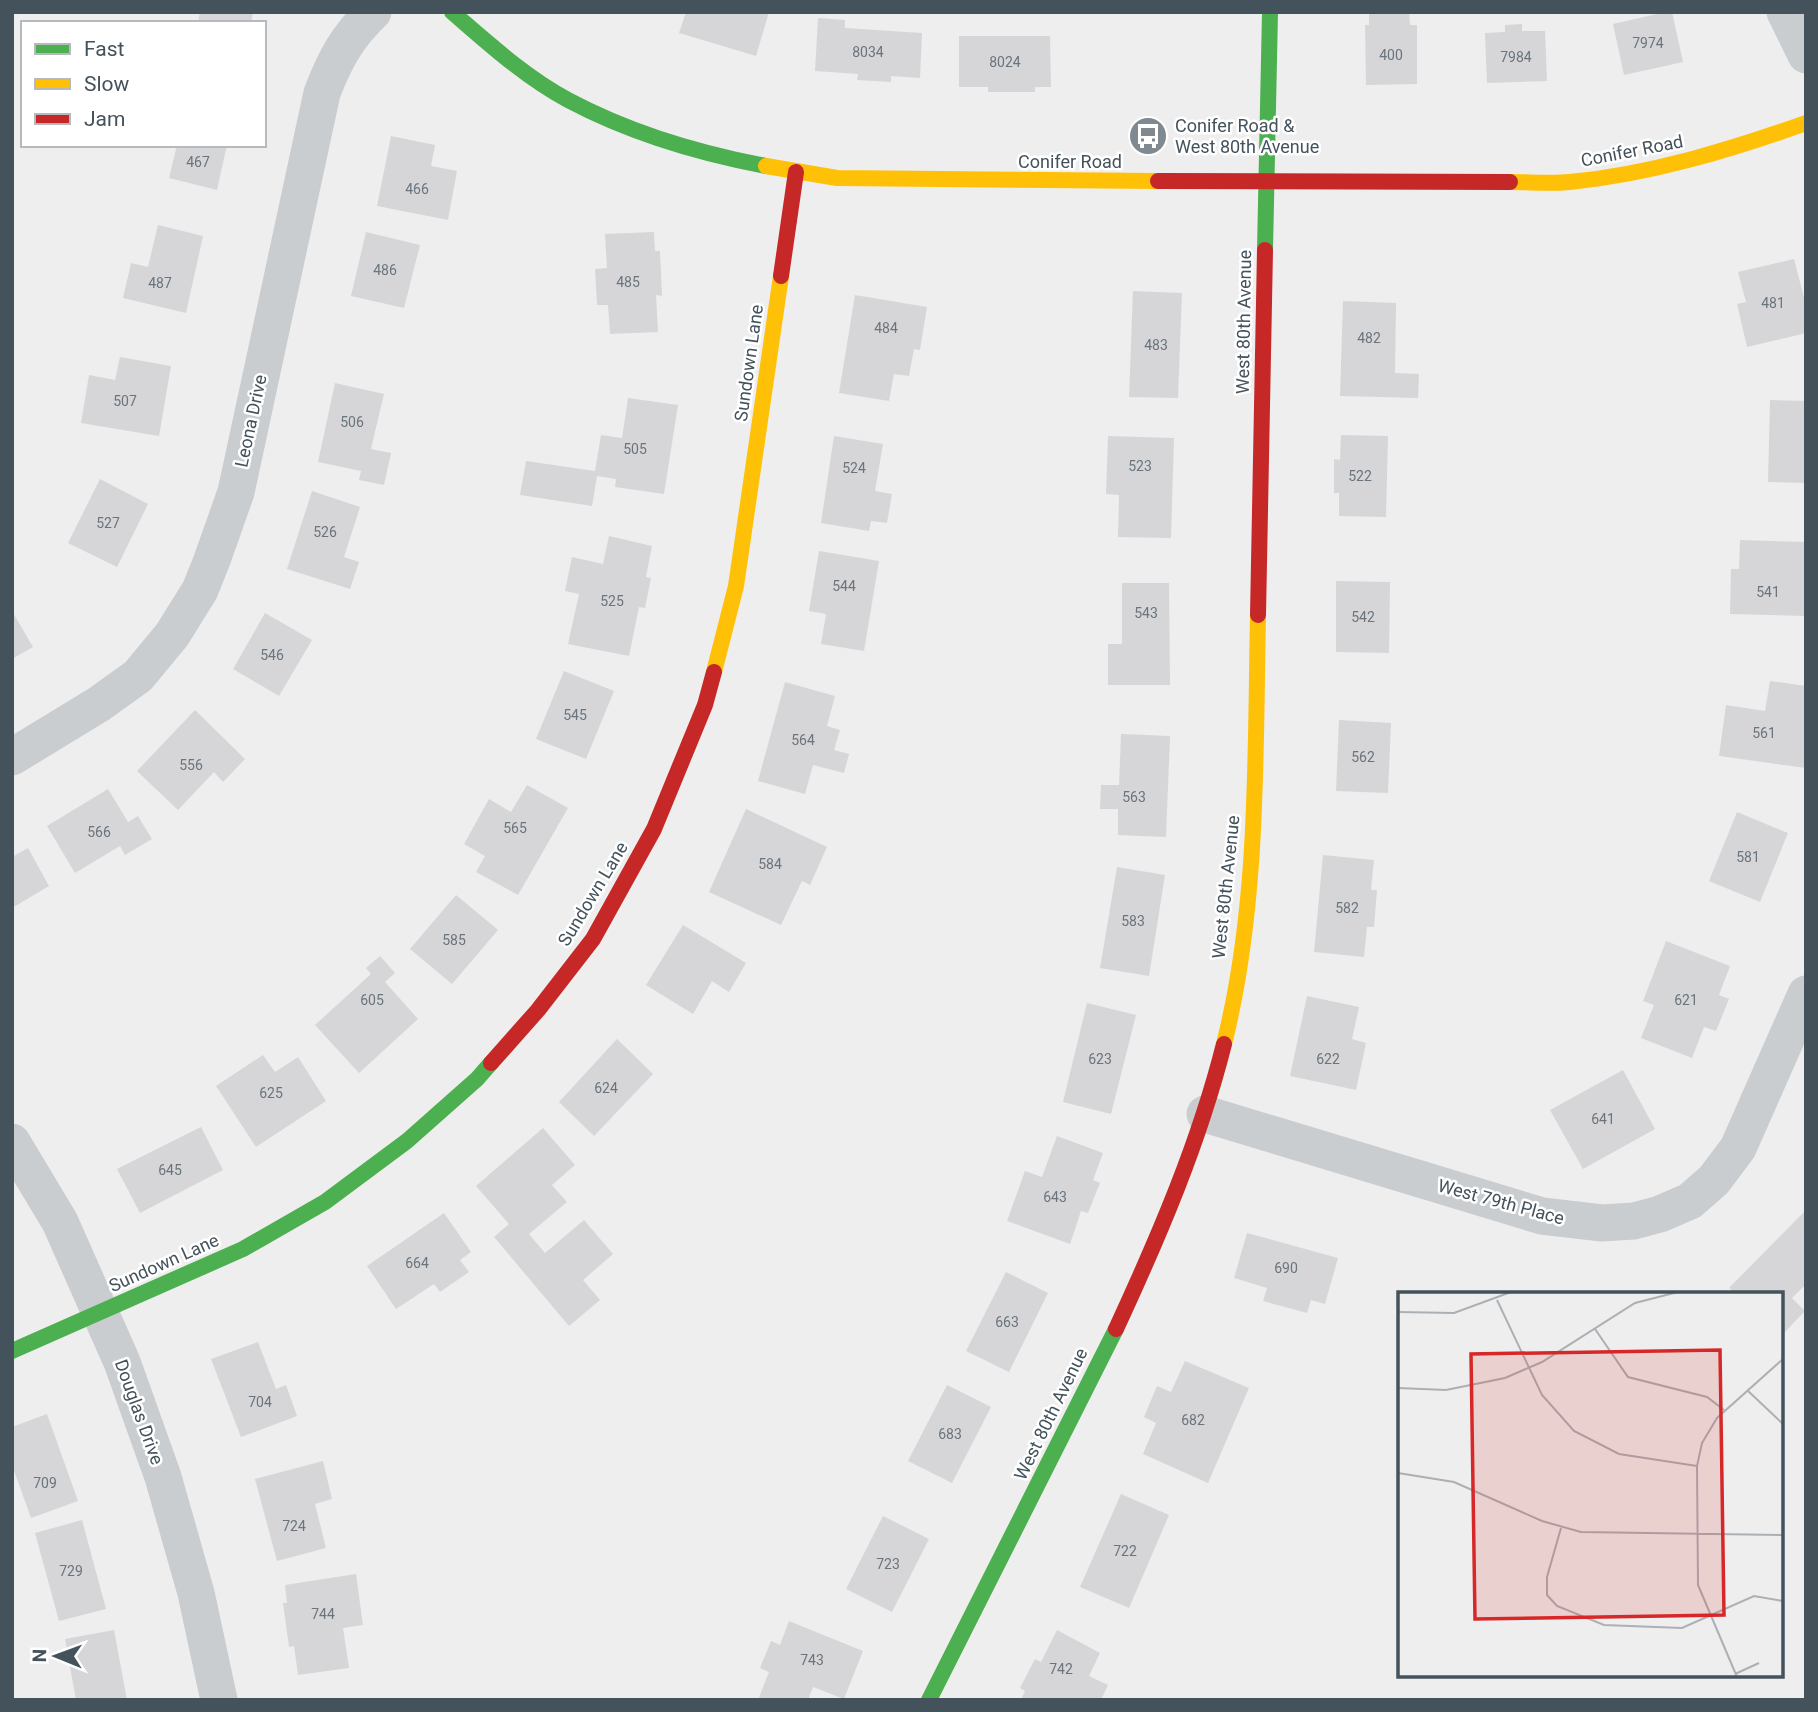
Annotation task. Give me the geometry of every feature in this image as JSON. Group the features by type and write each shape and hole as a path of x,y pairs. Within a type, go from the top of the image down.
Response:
{"street":[{"name":"Leona Drive","path":"12,757 100,704 138,676 172,635 200,590 236,492 322,93 335,61 348,40 373,12"},
{"name":"Conifer Road","path":"452,12 505,57 566,99 634,131 712,156 837,178 1567,182 1645,170 1739,147 1806,123"},
{"name":"West 80th Avenue","path":"929,1700 1156,1244 1205,1114 1224,1040 1236,978 1251,858 1270,12"},
{"path":"1785,12 1806,55"},
{"name":"Sundown Lane","path":"12,1351 243,1250 325,1202 397,1149 477,1079 538,1010 593,939 654,829 705,705 736,586 796,172"},
{"name":"West 79th Place","path":"1205,1114 1542,1216 1602,1223 1634,1221 1660,1214 1690,1201 1714,1180 1738,1148 1806,994"},
{"name":"Douglas Drive","path":"12,1142 60,1222 122,1362 163,1477 196,1593 219,1700"}],"building":[{"path":"200,12 253,12 251,21 198,21"},
{"path":"686,12 769,12 756,56 679,33"},
{"path":"1369,12 1409,12 1410,25 1417,25 1417,84 1366,85 1365,25 1369,25"},
{"path":"1672,12 1683,62 1624,75 1613,24"},
{"path":"818,18 845,20 845,28 922,33 920,78 891,76 891,82 857,80 858,74 815,71"},
{"path":"1522,24 1522,31 1545,31 1547,81 1487,83 1485,33 1505,32 1505,25"},
{"path":"959,36 1050,36 1051,87 1035,87 1035,92 988,92 988,87 959,87"},
{"path":"391,136 435,145 431,166 457,171 448,220 377,206"},
{"path":"177,147 227,147 217,190 169,178"},
{"path":"158,225 203,236 186,313 123,298 131,263 148,267"},
{"path":"366,232 420,245 404,308 351,296"},
{"path":"654,232 655,251 660,251 662,296 656,295 658,332 610,334 608,305 597,305 595,269 607,268 605,234"},
{"path":"1794,259 1806,305 1806,333 1747,347 1737,304 1746,302 1738,272"},
{"path":"1133,291 1182,293 1178,398 1129,397"},
{"path":"855,295 927,307 920,350 914,349 909,376 894,374 889,401 839,393"},
{"path":"1343,301 1396,303 1395,373 1419,374 1418,398 1340,396"},
{"path":"120,357 171,366 159,436 81,423 89,375 115,380"},
{"path":"335,383 384,394 371,449 391,453 384,485 359,480 361,471 318,462"},
{"path":"628,398 678,405 664,494 615,487 616,479 597,476 592,506 520,495 526,461 595,471 601,435 622,438"},
{"path":"1770,400 1806,401 1806,483 1768,482"},
{"path":"1341,435 1388,436 1386,517 1339,516 1339,493 1334,493 1334,459 1340,460"},
{"path":"834,436 883,444 875,491 892,494 887,523 871,521 869,531 821,523"},
{"path":"1108,436 1174,438 1171,538 1118,537 1119,495 1106,494"},
{"path":"100,479 148,504 117,567 68,543"},
{"path":"312,491 360,507 344,557 359,562 350,589 287,569"},
{"path":"609,536 652,546 646,577 651,578 645,608 639,607 629,656 568,644 579,594 565,591 572,557 603,564"},
{"path":"1740,540 1806,542 1806,616 1730,614 1731,569 1739,569"},
{"path":"819,551 879,561 864,651 821,644 826,614 809,611"},
{"path":"1336,581 1390,582 1389,653 1336,652"},
{"path":"1122,583 1169,583 1170,685 1108,685 1108,644 1122,644"},
{"path":"12,611 33,647 12,659"},
{"path":"265,613 312,640 279,696 233,669"},
{"path":"564,671 614,691 586,759 536,739"},
{"path":"1770,681 1806,686 1806,768 1719,756 1726,705 1765,711"},
{"path":"785,682 835,696 827,726 840,730 834,750 849,754 844,773 813,765 805,794 758,781"},
{"path":"195,710 245,759 223,782 214,772 178,810 137,771"},
{"path":"1339,720 1391,723 1388,793 1336,791"},
{"path":"1121,734 1170,736 1166,837 1118,835 1118,809 1100,809 1101,785 1119,785"},
{"path":"527,785 568,808 518,895 476,872 485,856 464,844 489,799 511,812"},
{"path":"108,789 128,822 138,816 152,839 125,855 120,846 75,873 47,826"},
{"path":"746,809 827,847 810,885 802,881 781,925 709,892"},
{"path":"1737,812 1788,833 1760,902 1709,881"},
{"path":"28,848 49,886 12,908 12,857"},
{"path":"1323,855 1374,860 1371,890 1377,890 1374,927 1367,927 1364,957 1314,952"},
{"path":"1117,867 1165,875 1149,976 1100,968"},
{"path":"456,895 498,930 452,984 410,949"},
{"path":"683,925 746,963 729,992 712,981 693,1014 646,985"},
{"path":"1666,941 1730,966 1719,995 1729,999 1716,1031 1704,1027 1692,1058 1641,1038 1654,1005 1643,1001"},
{"path":"380,956 395,973 385,982 418,1019 359,1073 315,1025 371,974 366,968"},
{"path":"1307,996 1359,1007 1352,1039 1366,1043 1356,1090 1290,1076"},
{"path":"1087,1003 1136,1015 1111,1114 1063,1102"},
{"path":"617,1039 653,1074 594,1136 559,1102"},
{"path":"263,1055 275,1072 298,1057 326,1101 256,1147 216,1086"},
{"path":"1623,1070 1655,1129 1583,1169 1550,1110"},
{"path":"201,1127 223,1170 140,1213 117,1169"},
{"path":"543,1128 575,1165 552,1185 567,1202 529,1234 545,1253 584,1220 613,1254 583,1280 600,1300 569,1326 494,1237 509,1224 476,1186"},
{"path":"1057,1136 1103,1153 1093,1180 1100,1183 1088,1213 1081,1211 1070,1244 1007,1221 1025,1171 1042,1177"},
{"path":"1806,1210 1806,1284 1792,1298 1805,1311 1783,1334 1783,1292 1734,1292 1729,1288"},
{"path":"444,1213 471,1252 460,1260 469,1272 440,1292 434,1284 396,1309 367,1266"},
{"path":"1247,1233 1338,1258 1325,1304 1311,1300 1307,1313 1263,1301 1267,1288 1234,1278"},
{"path":"1006,1272 1048,1293 1009,1372 966,1351"},
{"path":"258,1342 276,1389 286,1385 297,1416 241,1437 211,1359"},
{"path":"1185,1361 1249,1388 1208,1483 1143,1454 1156,1423 1144,1417 1157,1386 1171,1392"},
{"path":"947,1385 991,1407 952,1483 908,1461"},
{"path":"47,1414 78,1501 31,1518 12,1465 12,1427"},
{"path":"323,1461 332,1499 315,1504 326,1548 277,1561 255,1479"},
{"path":"1121,1494 1169,1515 1129,1608 1080,1587"},
{"path":"883,1516 929,1539 892,1612 846,1589"},
{"path":"82,1520 106,1609 59,1621 35,1533"},
{"path":"356,1574 363,1625 343,1628 349,1668 298,1675 294,1646 289,1647 283,1603 287,1603 285,1585"},
{"path":"789,1621 863,1651 844,1699 813,1687 808,1700 758,1700 769,1672 760,1668 771,1641 780,1645"},
{"path":"114,1630 127,1700 76,1700 65,1639"},
{"path":"1057,1630 1100,1653 1089,1676 1108,1685 1101,1700 1021,1700 1025,1691 1020,1688 1035,1659 1041,1662"}],"traffic: fast":[{"path":"452,12 537,81 591,112 664,140 766,166"},
{"path":"1265,250 1270,12"},
{"path":"12,1351 243,1249 325,1202 407,1141 477,1079 491,1063"},
{"path":"929,1700 1116,1329"}],"traffic: slow":[{"path":"1510,182 1563,183 1630,173 1719,151 1806,123"},
{"path":"766,166 837,178 1158,181"},
{"path":"714,672 736,586 781,276"},
{"path":"1224,1044 1244,938 1249,885 1255,776 1258,615"}],"traffic: jam":[{"path":"781,276 796,172"},
{"path":"1158,181 1510,182"},
{"path":"1258,615 1265,250"},
{"path":"491,1063 538,1010 593,939 654,829 705,705 714,672"},
{"path":"1116,1329 1177,1189 1203,1117 1224,1044"}],"place":[{"name":"Conifer Road & West 80th Avenue","path":"1148,136"}]}
